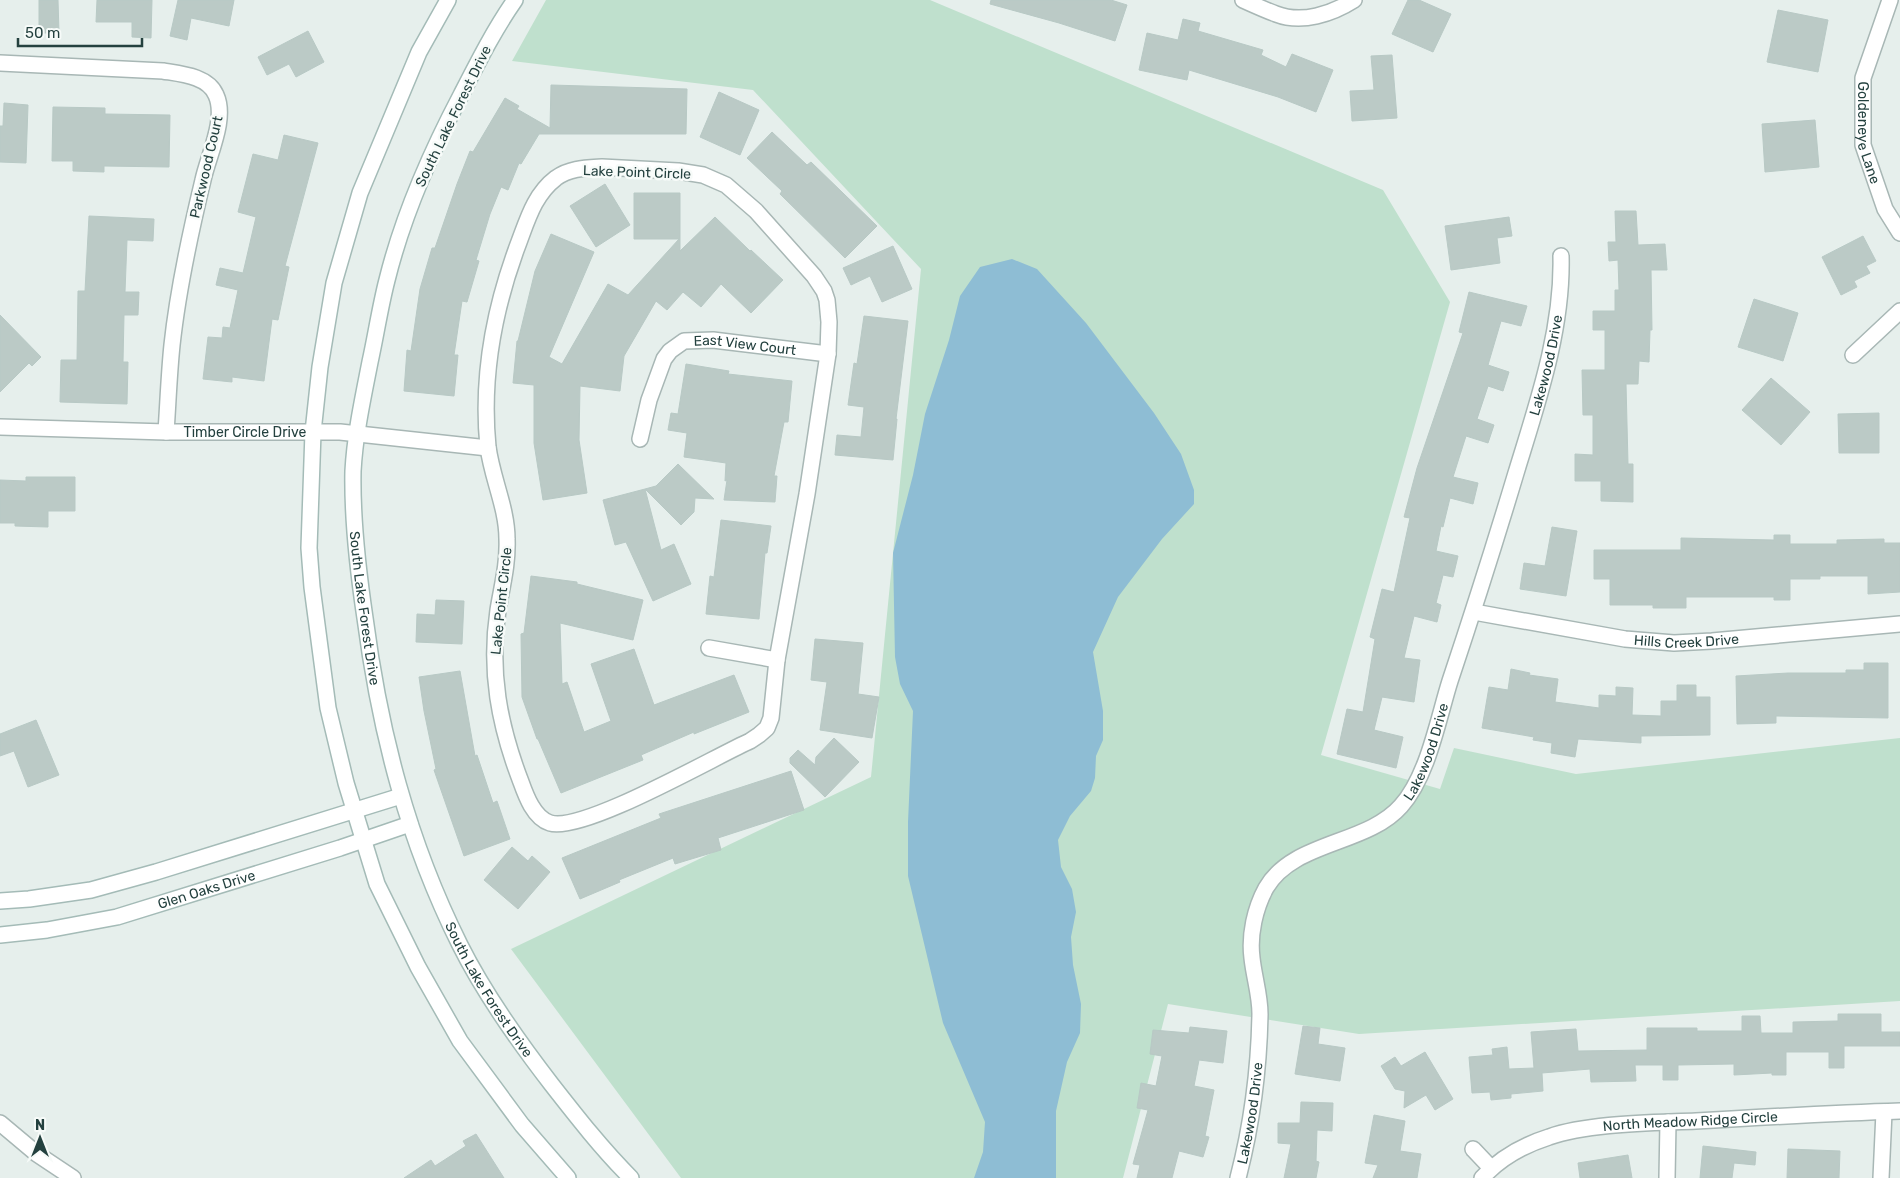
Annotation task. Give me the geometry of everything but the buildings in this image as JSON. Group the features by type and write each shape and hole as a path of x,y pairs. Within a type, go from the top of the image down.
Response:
{"street":[{"path":"448,0 419,52 360,193 345,241 329,310 313,432 309,548 312,587 328,708 346,783 377,884 418,967 460,1041 522,1125 568,1178"},
{"name":"South Lake Forest Drive","path":"515,0 486,46 441,134 416,189 387,278 357,434 354,491 358,572 378,707 392,768 410,824 438,898 461,946 498,1010 518,1040 582,1124 613,1160 632,1178"},
{"path":"1243,0 1278,15 1304,18 1330,13 1354,0"},
{"name":"Goldeneye Lane","path":"1890,0 1863,78 1863,145 1886,209 1900,233"},
{"name":"Parkwood Court","path":"0,63 163,71 185,75 202,81 213,89 217,97 219,122 204,175 184,268 172,344 166,432"},
{"name":"Lake Point Circle","path":"602,167 678,171 703,175 726,185 756,211 814,276 824,291 827,300 829,322 828,354 807,494 777,660 770,718 767,728 760,735 647,792 604,811 566,824 551,823 542,818 533,808 522,785 498,707 494,679 494,647 506,562 507,539 506,518 488,448 486,400 494,324 510,265 534,202 551,183 569,171 602,167"},
{"name":"Lakewood Drive","path":"1238,1178 1257,1078 1260,1010 1251,938 1261,901 1269,884 1283,868 1311,852 1372,827 1401,806 1412,791 1429,750 1474,612 1543,379 1559,304 1562,277 1561,256"},
{"path":"1853,355 1900,311"},
{"name":"East View Court","path":"640,439 649,400 664,359 676,345 684,341 713,340 828,354"},
{"name":"Timber Circle Drive","path":"0,427 166,432 313,432 357,434 488,448"},
{"name":"Hills Creek Drive","path":"1474,612 1625,639 1674,643 1900,624"},
{"path":"709,648 777,660"},
{"path":"0,902 90,890 156,872 401,796"},
{"name":"Glen Oaks Drive","path":"0,935 47,930 117,917 410,824"},
{"name":"North Meadow Ridge Circle","path":"1473,1149 1487,1173 1507,1156 1550,1136 1588,1128 1668,1122 1900,1111"},
{"path":"1881,1178 1884,1112"},
{"path":"1667,1178 1668,1122"},
{"path":"0,1124 37,1154 73,1178"}],"green space":[{"path":"546,0 930,0 1383,190 1450,302 1321,755 1440,789 1454,748 1576,774 1900,738 1900,1001 1359,1034 1168,1004 1123,1178 681,1178 511,949 871,777 921,269 753,90 512,61"}],"water":[{"path":"1012,259 1037,269 1086,323 1154,413 1181,454 1194,490 1194,504 1162,539 1118,597 1093,652 1103,711 1103,740 1096,756 1095,778 1091,791 1070,816 1058,840 1061,867 1072,889 1076,912 1071,937 1073,965 1081,1004 1080,1033 1067,1062 1056,1111 1056,1178 974,1178 983,1152 985,1122 943,1023 908,876 908,822 913,711 900,684 895,657 893,553 913,475 925,414 949,340 960,296 980,267"}]}
